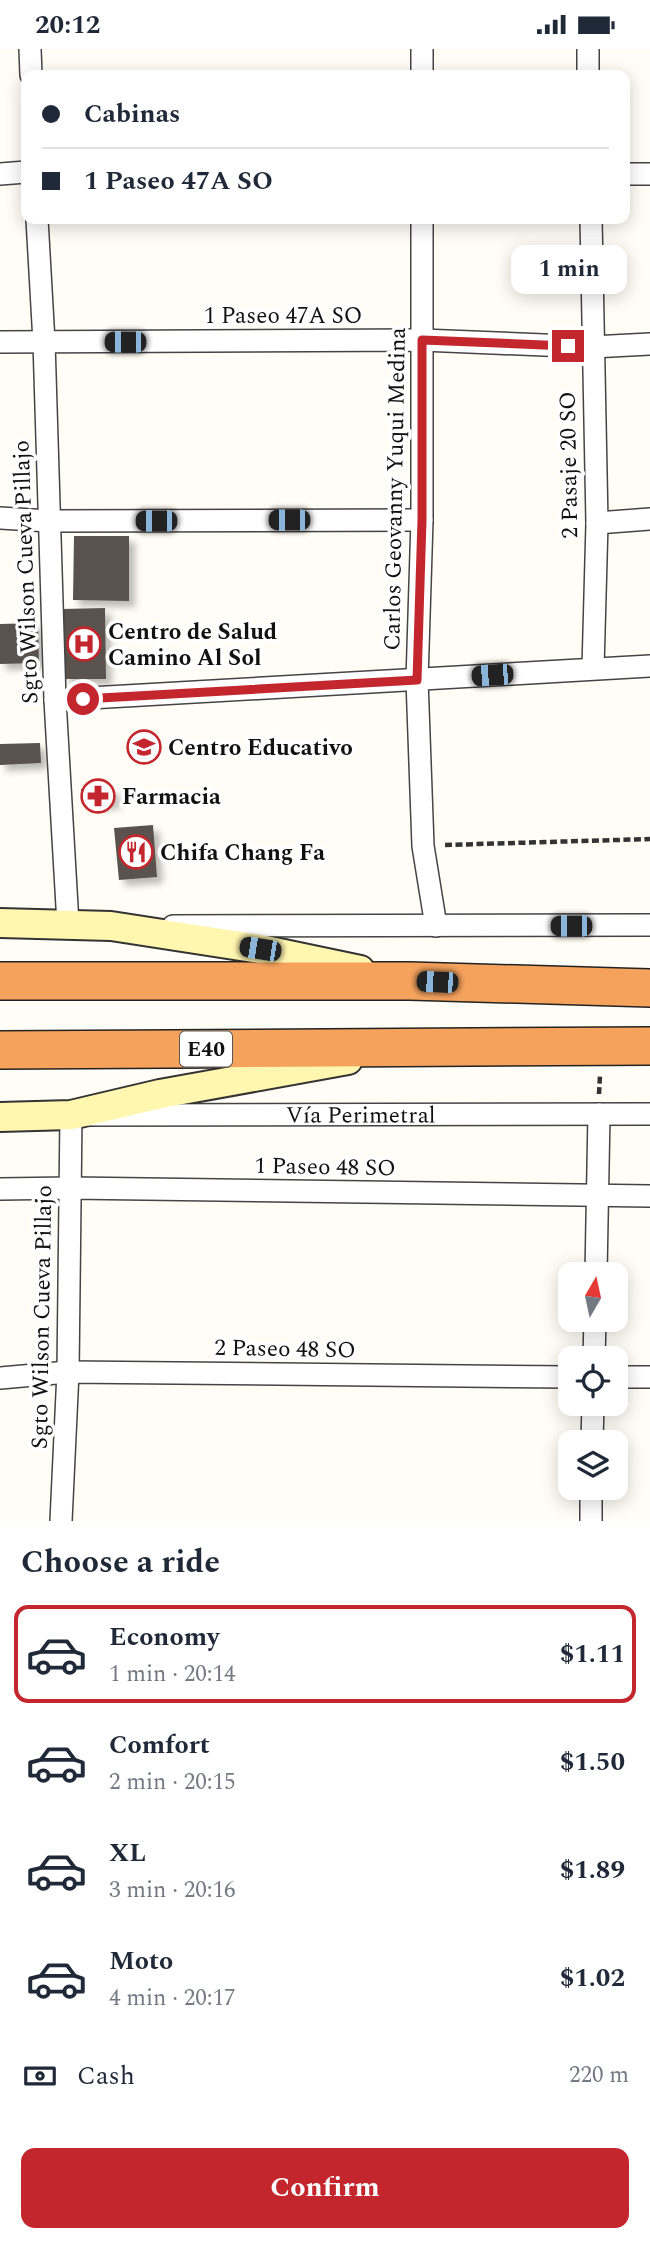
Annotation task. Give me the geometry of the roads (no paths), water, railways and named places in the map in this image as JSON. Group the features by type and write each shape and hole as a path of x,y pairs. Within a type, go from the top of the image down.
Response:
{"highway":[{"path":"0,981 410,981 650,988"},
{"name":"Vía Perimetral","path":"0,1050 650,1046"}],"street":[{"path":"30,49 31,70"},
{"path":"422,49 422,70"},
{"path":"587,49 588,70"},
{"path":"0,174 21,172"},
{"path":"630,174 650,174"},
{"name":"Sgto Wilson Cueva Pillajo","path":"37,224 44,342 55,700 68,924"},
{"name":"Carlos Geovanny Yuqui Medina","path":"422,224 422,520 417,680 423,846 436,926"},
{"name":"2 Pasaje 20 SO","path":"592,224 597,523 593,668"},
{"name":"1 Paseo 47A SO","path":"0,342 422,340 593,347 650,344"},
{"path":"0,518 50,521 422,520"},
{"path":"597,523 650,519"},
{"path":"55,700 650,666"},
{"path":"0,923 111,926 650,925"},
{"path":"111,926 260,949 410,981"},
{"name":"Vía Perimetral","path":"71,1115 160,1094 412,1048"},
{"path":"596,1262 599,1114"},
{"name":"Vía Perimetral","path":"0,1117 650,1114"},
{"name":"Sgto Wilson Cueva Pillajo","path":"61,1521 68,1372 71,1115"},
{"name":"1 Paseo 48 SO","path":"0,1189 650,1196"},
{"name":"2 Paseo 48 SO","path":"0,1378 68,1372 558,1377"},
{"path":"628,1377 650,1377"},
{"path":"591,1521 592,1500"}],"place":[{"name":"Centro de Salud Camino Al Sol","path":"84,644"},
{"name":"Centro Educativo","path":"144,747"},
{"name":"Farmacia","path":"98,796"},
{"name":"Chifa Chang Fa","path":"136,852"}]}
